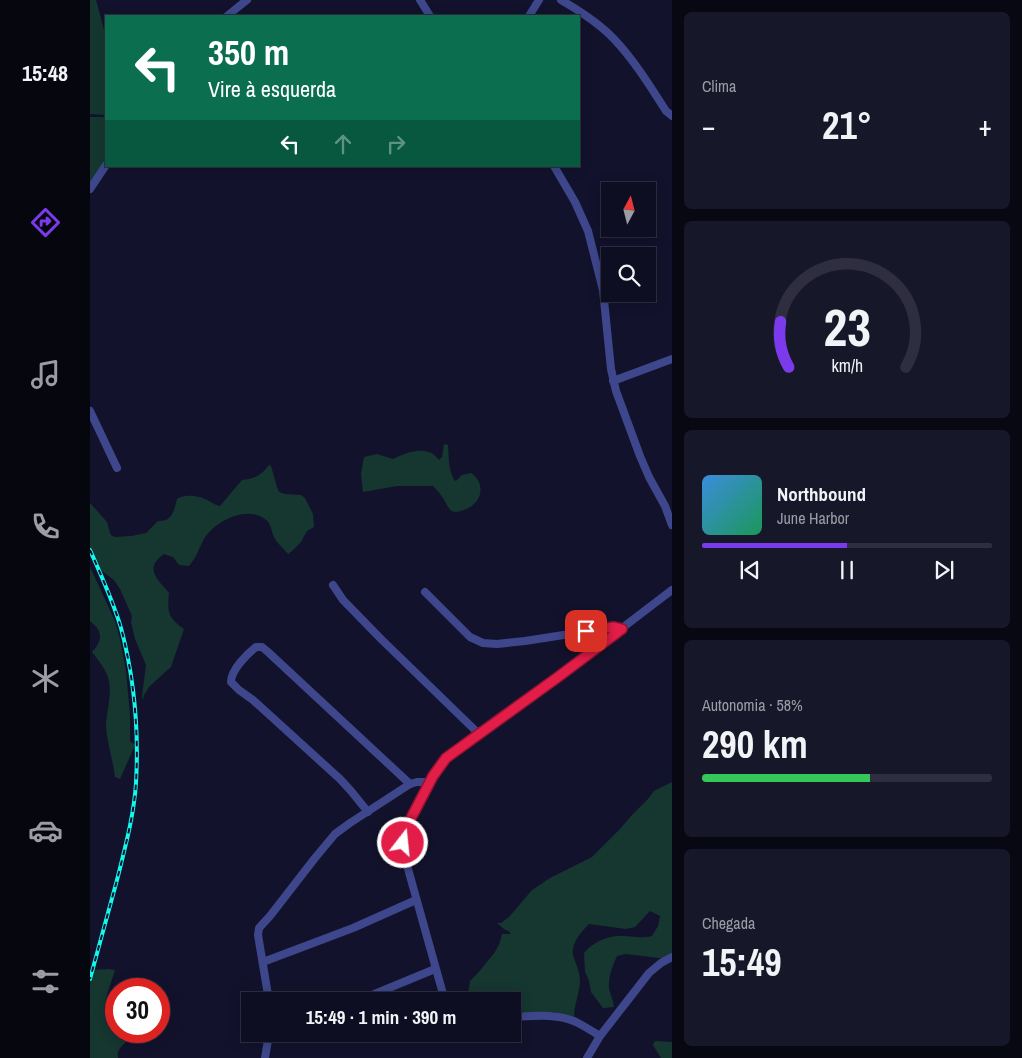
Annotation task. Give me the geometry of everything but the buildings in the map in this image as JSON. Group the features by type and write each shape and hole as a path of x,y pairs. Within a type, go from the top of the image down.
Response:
{"street":[{"path":"228,15 247,0"},
{"path":"420,0 429,15"},
{"path":"530,15 539,0"},
{"path":"561,0 593,20 613,38 629,56 672,116"},
{"path":"90,189 105,166"},
{"path":"555,167 585,223 603,290 613,381 626,421 649,478 665,506 672,525"},
{"path":"613,381 672,359"},
{"path":"90,411 117,468"},
{"path":"333,585 343,600 381,639 479,734"},
{"path":"442,992 405,861 403,843 409,822 430,782 446,758 558,677 672,590"},
{"path":"425,592 470,637 483,643 517,642 614,627 622,629"},
{"path":"368,812 340,780 260,706 231,682 231,676 236,668 256,647 262,647 268,652 410,784"},
{"path":"268,992 258,935 259,928 335,834 410,784 430,782"},
{"path":"263,962 353,928 416,900"},
{"path":"587,1058 600,1036 649,973 672,957"},
{"path":"379,992 435,969"},
{"path":"521,1016 546,1015 566,1018 600,1036"},
{"path":"265,1058 268,1042"}],"green space":[{"path":"90,0 96,0 105,33 105,115 90,114"},
{"path":"90,117 105,117 105,160 90,183"},
{"path":"444,444 448,445 450,467 454,480 456,481 462,475 471,473 478,480 479,496 471,507 455,512 452,511 433,486 397,486 363,492 361,474 364,457 377,454 393,459 411,452 423,451 429,452 439,460 442,457"},
{"path":"269,465 271,466 279,492 301,495 305,498 313,514 314,527 307,531 301,542 288,554 275,539 265,519 257,515 240,515 231,517 209,533 203,540 189,566 179,565 173,557 164,554 158,559 154,564 154,574 169,593 168,605 172,618 184,629 171,667 149,687 143,700 146,665 135,639 131,622 132,616 114,580 103,572 90,556 90,503 107,522 112,536 131,536 146,533 158,521 166,520 172,515 177,499 193,496 220,506 242,480 257,476"},
{"path":"90,567 115,621 126,671 130,741 135,745 120,779 115,777 106,726 110,694 109,681 105,670 92,652 100,640 100,636 90,621"},
{"path":"672,782 672,956 667,959 626,954 617,956 611,971 609,984 614,1007 603,1008 591,992 585,971 584,953 596,943 606,938 652,936 658,926 660,916 650,911 635,927 626,929 589,924 577,938 573,955 579,971 580,982 574,1018 554,1012 524,1014 521,1009 521,992 468,992 470,981 495,952 502,934 510,934 510,932 497,923 501,923 509,917 532,890 550,878 592,857 654,791"},
{"path":"92,970 115,970 112,978 105,978 105,1043 124,1043 119,1050 118,1058 90,1058 90,985"},
{"path":"656,1041 672,1042 672,1058 661,1058 653,1045"}],"railway":[{"path":"90,550 107,588 126,647 132,685 137,744 136,783 131,819 117,880 90,979"}],"route":[{"path":"403,843 409,822 433,776 451,753 622,629 614,627 586,631"}]}
